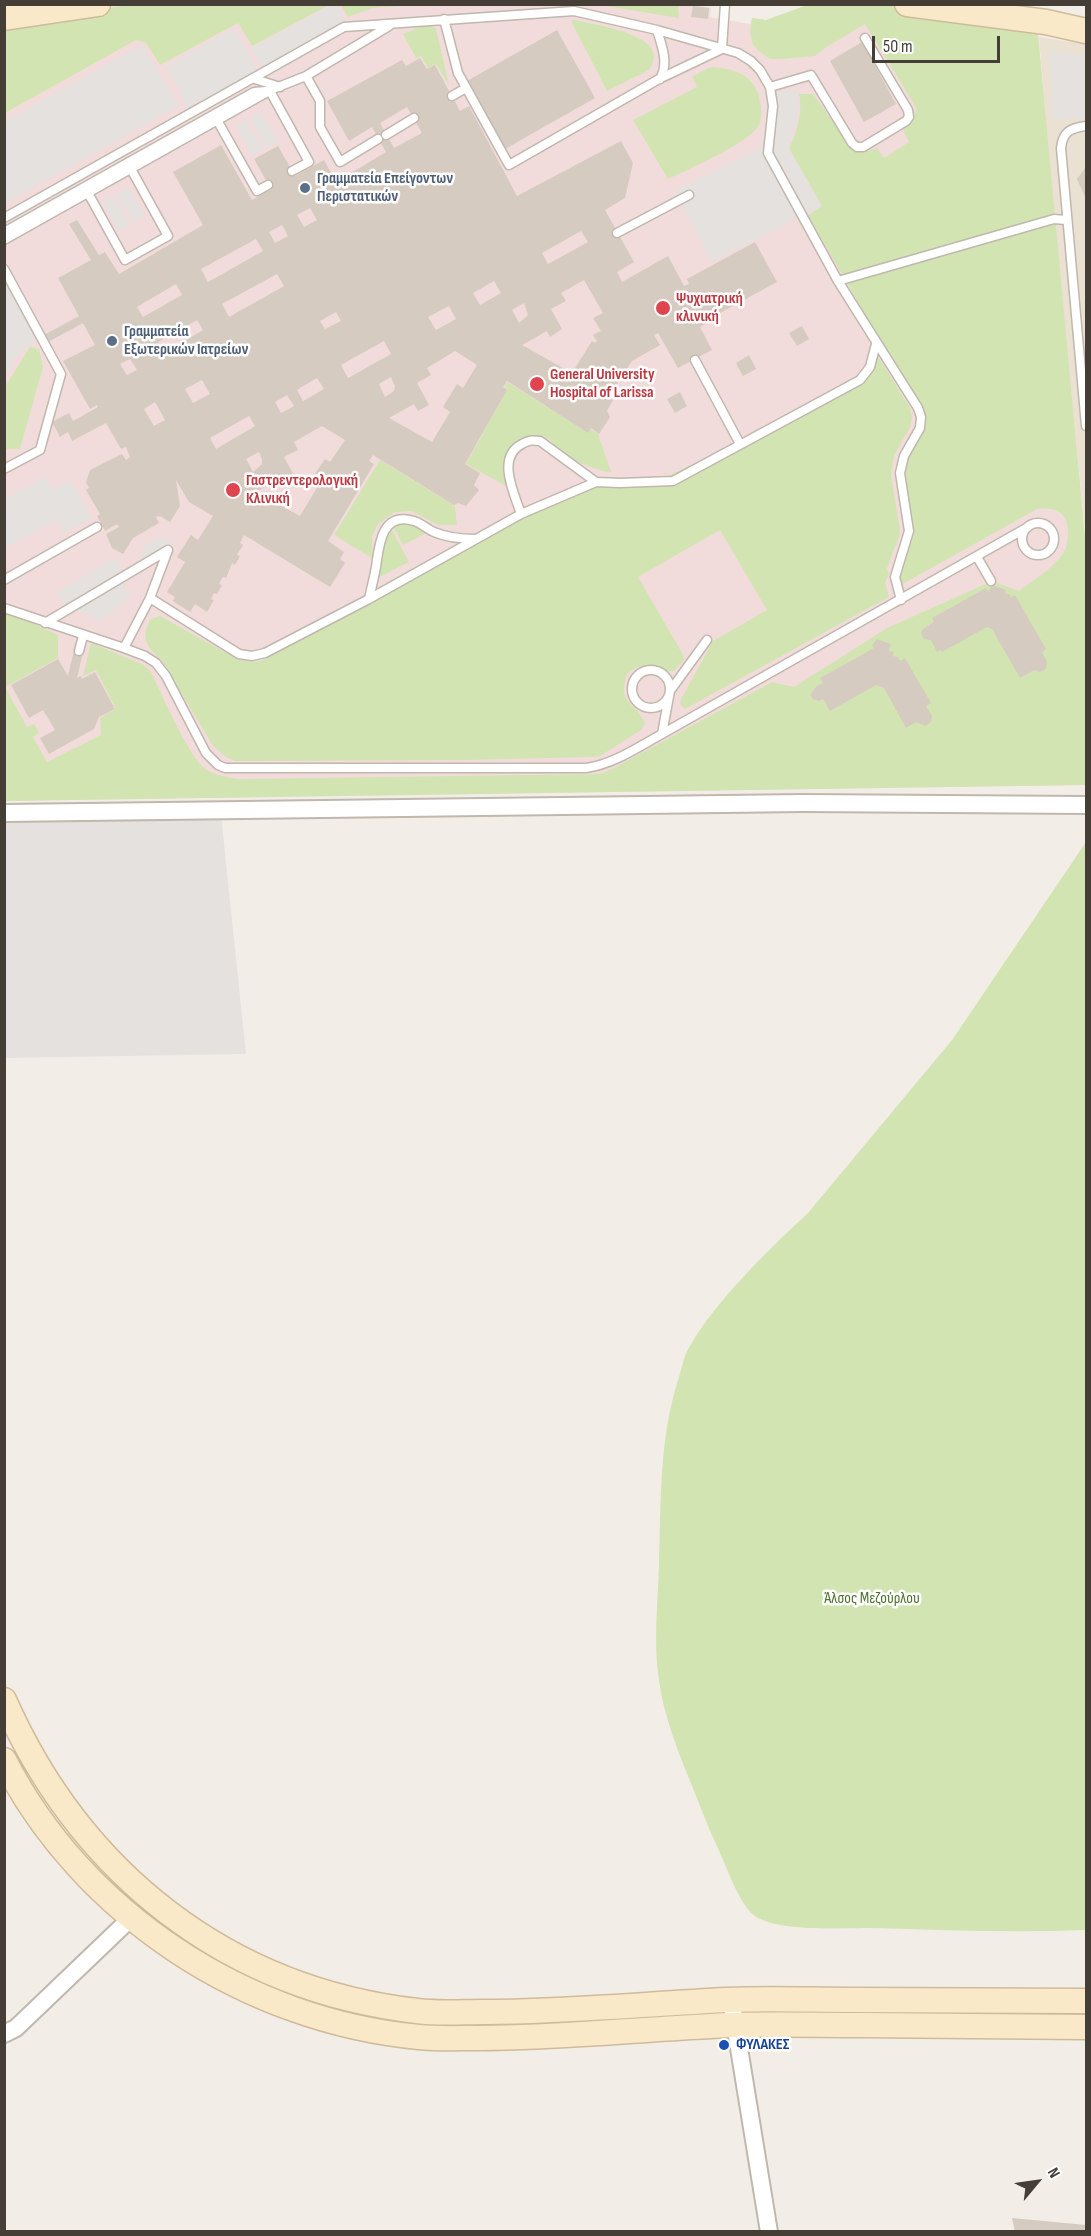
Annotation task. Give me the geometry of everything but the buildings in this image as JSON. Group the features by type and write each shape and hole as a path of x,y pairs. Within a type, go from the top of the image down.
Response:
{"street":[{"path":"4,18 98,4"},
{"path":"907,4 1046,22 1086,30"},
{"path":"4,813 803,803 1086,805"},
{"path":"4,1700 30,1753 68,1814 121,1872 178,1921 213,1943 286,1980 324,1992 420,2012 527,2012 731,1999 1086,2001"},
{"path":"4,1760 50,1832 74,1862 131,1918 198,1965 228,1981 275,2002 325,2019 375,2031 421,2038 528,2038 736,2025 1086,2027"},
{"path":"4,2034 16,2028 131,1918"},
{"path":"731,1999 769,2232"}],"lane":[{"path":"722,49 725,4"},
{"path":"4,218 344,27 574,11 657,30 738,53 760,70 770,87 773,106 768,153 838,281 918,408 921,417 920,428 904,456 900,473 909,531 895,577 901,600"},
{"path":"444,19 458,73 508,165 659,79 722,49"},
{"path":"4,240 270,91 306,76 392,24"},
{"path":"657,30 662,45 665,70 659,79"},
{"path":"770,87 811,75 852,142 857,147 863,147 906,122 909,117 908,110 865,38"},
{"path":"306,76 320,100 320,127 340,162 414,118"},
{"path":"255,79 281,87"},
{"path":"452,96 466,88"},
{"path":"270,91 309,162 292,171"},
{"path":"4,232 254,92 270,91"},
{"path":"217,120 257,191 268,185"},
{"path":"1086,126 1072,128 1062,139 1061,147 1086,426"},
{"path":"88,193 125,260 168,236 131,169"},
{"path":"617,233 689,195"},
{"path":"838,281 1054,219 1066,220"},
{"path":"4,269 61,374 40,450 4,469"},
{"path":"150,598 239,654 252,656 265,653 369,599 521,514 596,482 673,480 860,381 870,368 876,344"},
{"path":"695,360 740,444"},
{"path":"521,514 508,475 509,456 517,446 530,440 540,441 596,482"},
{"path":"369,599 379,540 392,523 403,520 414,521 433,532 458,539 479,539"},
{"path":"4,580 97,527"},
{"path":"4,608 124,648 156,663 166,676 206,753 218,765 225,768 586,768 611,762 1028,527"},
{"path":"45,623 168,550 150,598 124,648"},
{"path":"977,557 991,581"},
{"path":"79,651 83,636"},
{"path":"662,734 670,691 666,677 654,670 641,672 636,676 631,687 638,704 650,708 662,705 670,691 708,640"}],"shaded area":[{"name":"General University Hospital of Larissa","path":"126,4 692,4 711,8 710,17 750,24 752,18 766,20 810,5 887,4 1037,23 1086,548 1086,785 5,801 4,20"},
{"path":"331,5 337,5 346,21 261,67 251,48"},
{"path":"234,28 259,73 190,111 166,66"},
{"path":"1039,37 1086,44 1086,540 1054,219"},
{"path":"142,45 179,106 5,203 5,121"},
{"path":"1049,51 1086,55 1086,117 1053,120"},
{"path":"798,90 800,102 798,116 789,149 821,206 711,262 674,191 760,148 767,118 766,93"},
{"path":"261,112 278,142 266,148 250,118"},
{"path":"246,120 263,149 252,156 235,126"},
{"path":"128,187 145,216 134,223 116,194"},
{"path":"113,195 130,224 119,231 102,202"},
{"path":"4,273 41,338 14,360 5,377"},
{"path":"45,477 52,489 69,480 92,518 64,533 57,520 5,548 5,499"},
{"path":"164,537 172,542 139,561 148,542"},
{"path":"115,558 130,582 123,586 131,597 100,621 63,602 56,592"},
{"path":"221,815 246,1054 5,1058 4,821"}],"green space":[{"path":"138,4 329,5 252,46 238,23 160,65 146,43 136,40 5,113 4,22"},
{"path":"810,4 887,5 1037,23 1086,548 1086,785 5,801 4,610 58,635 58,658 5,687 27,727 34,724 39,733 33,737 47,762 101,735 100,718 116,709 96,670 83,676 91,643 144,665 150,670 175,722 197,760 203,767 219,775 238,779 599,774 772,682 794,687 887,628 992,581 1019,591 1053,565 1065,549 1068,537 1067,523 1057,511 1037,509 901,585 897,575 908,531 900,472 918,427 919,409 808,215 822,206 789,148 798,122 799,94 813,94 843,136 857,150 865,152 877,148 884,158 909,142 902,128 917,109 865,24 815,56 770,59 753,45 750,34 752,18 766,20"},
{"path":"341,5 418,5 372,8 348,17"},
{"path":"600,5 678,5 679,18"},
{"path":"571,21 614,29 642,40 651,48 654,58 649,70 607,91"},
{"path":"422,26 431,26 436,29 449,85 436,64 428,68 421,56 416,58 403,34"},
{"path":"713,67 740,73 755,86 760,101 759,125 754,132 732,147 668,179 633,120 697,87 692,77"},
{"path":"30,347 39,349 43,367 20,449 5,449 5,387"},
{"path":"876,353 910,408 912,418 910,427 894,456 891,476 900,530 887,568 889,575 885,582 889,597 685,709 680,704 681,699 713,641 767,610 720,530 638,577 684,660 674,671 641,666 627,674 624,684 626,698 638,711 645,724 641,730 600,756 465,760 235,761 213,746 161,659 146,641 146,630 151,619 160,616 239,660 261,661 580,484 661,479 820,405 861,384"},
{"path":"507,382 588,433 591,429 598,434 611,472 577,461 560,451 550,440 536,435 522,439 511,448 506,462 506,486 466,464 507,390 504,387"},
{"path":"380,460 455,506 457,525 438,525 411,511 395,512 378,524 372,536 372,558 334,535"},
{"path":"397,518 432,530 403,545 390,521"},
{"path":"388,523 409,562 378,578 376,574"},
{"name":"Άλσος Μεζούρλου","path":"1086,842 1086,1930 810,1928 778,1925 755,1916 739,1896 708,1826 676,1745 664,1707 657,1667 656,1637 662,1470 672,1400 685,1356 708,1319 740,1280 808,1213 952,1040"}],"place":[{"name":"Γραμματεία Επείγοντων Περιστατικών","path":"305,188"},
{"name":"Ψυχιατρική κλινική","path":"663,308"},
{"name":"Γραμματεία Εξωτερικών Ιατρείων","path":"112,341"},
{"name":"General University Hospital of Larissa","path":"537,384"},
{"name":"Γαστρεντερολογική Κλινική","path":"233,490"},
{"name":"ΦΥΛΑΚΕΣ","path":"724,2045"}]}
